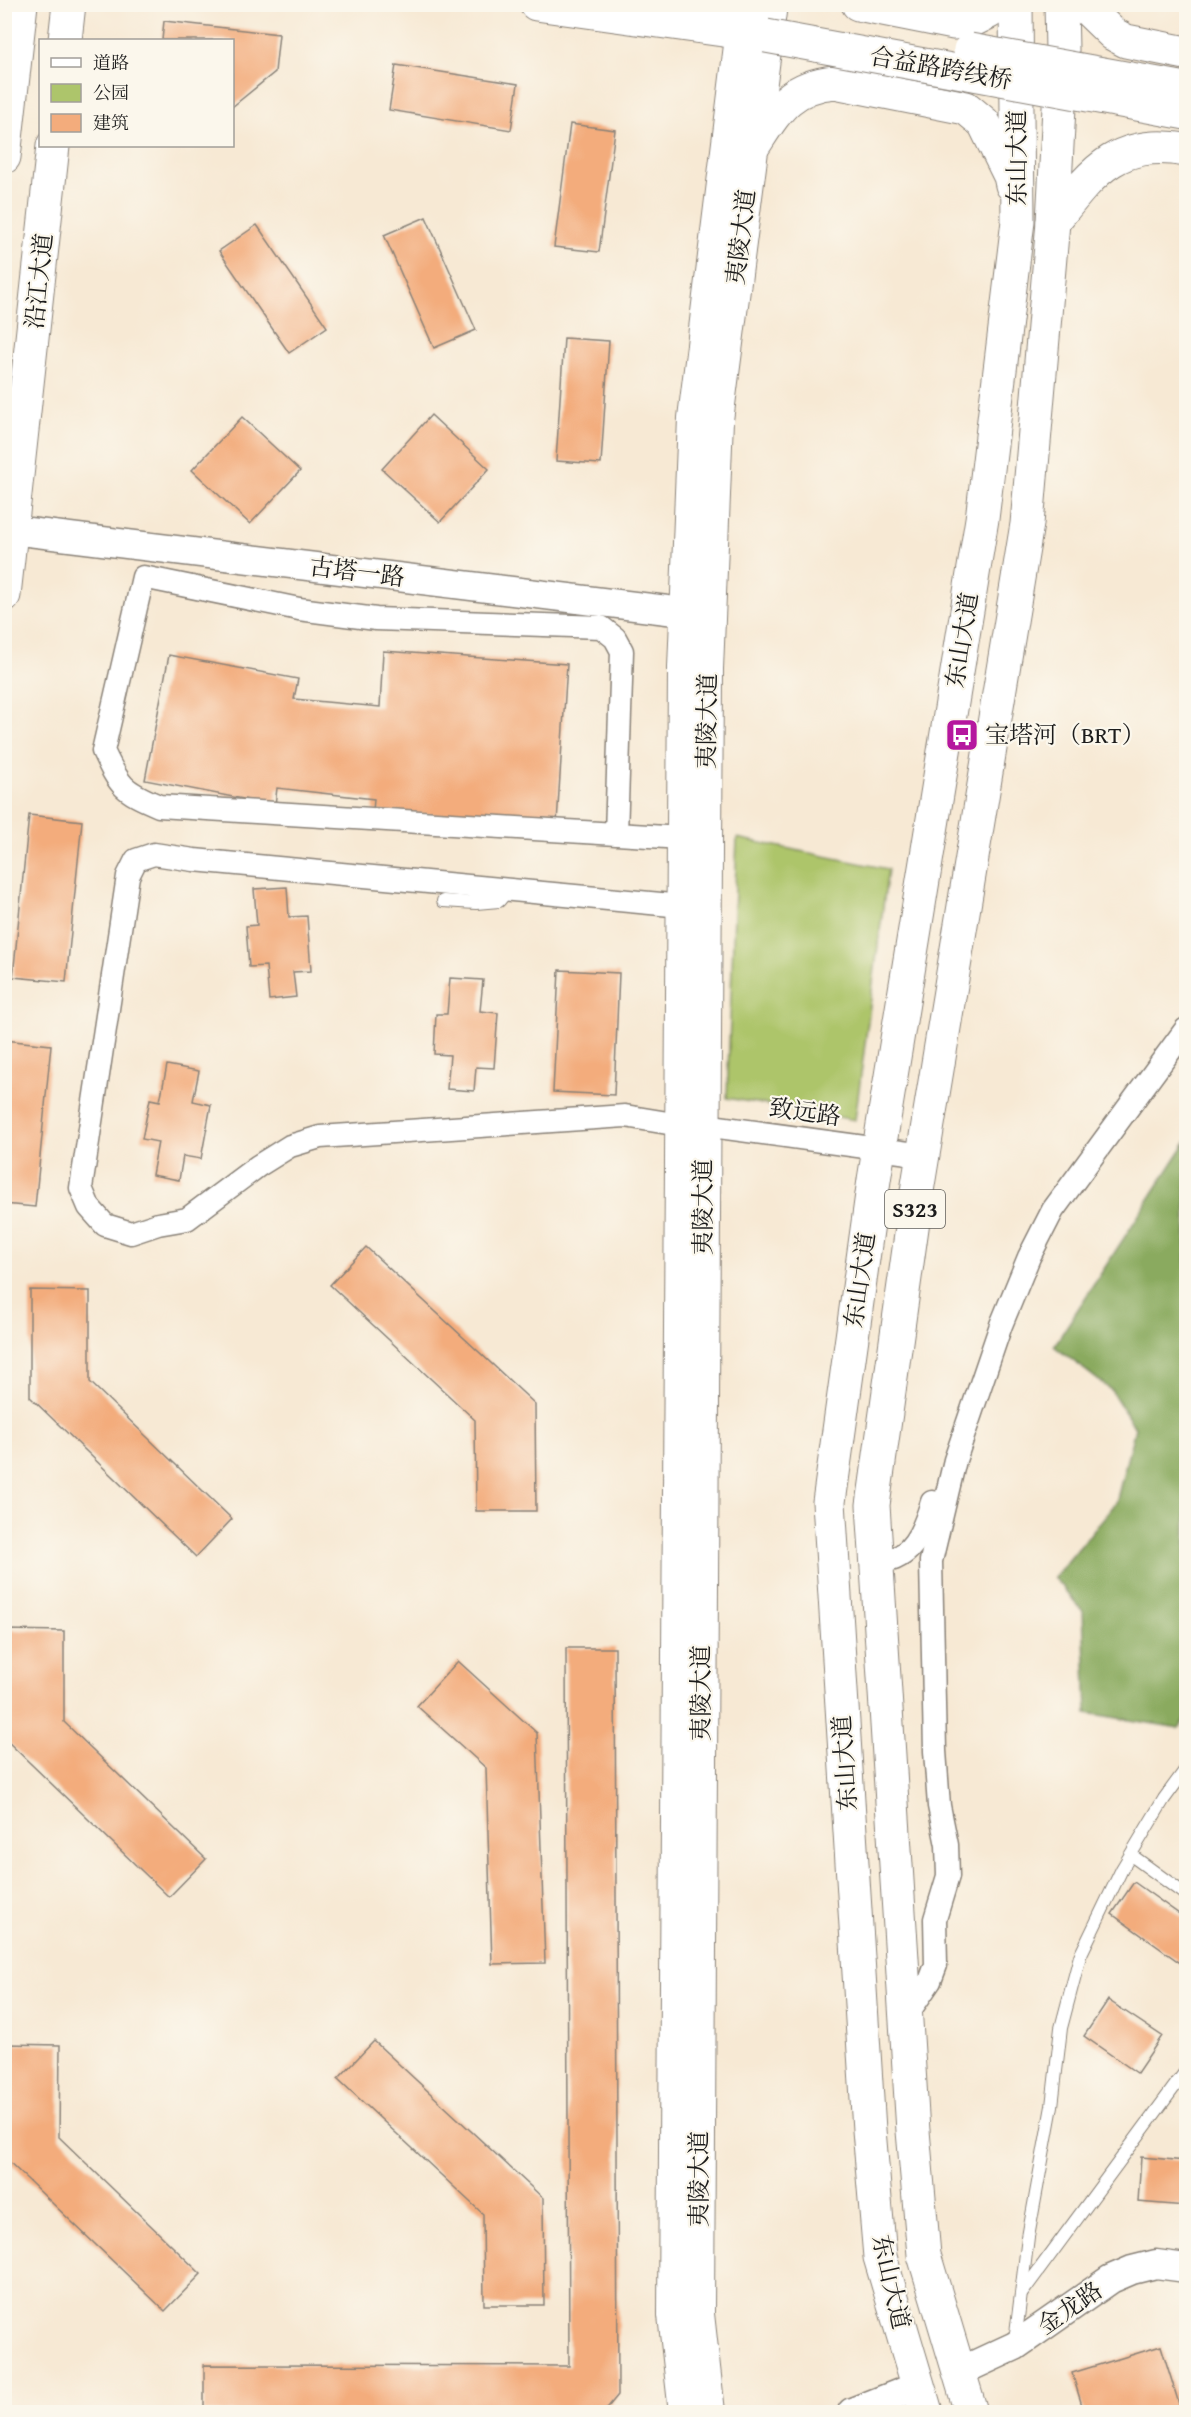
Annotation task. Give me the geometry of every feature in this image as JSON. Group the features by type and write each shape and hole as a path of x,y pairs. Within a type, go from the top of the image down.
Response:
{"main road":[{"path":"4,156 21,4"},
{"path":"65,39 69,4"},
{"path":"536,4 756,17"},
{"path":"706,4 756,17"},
{"path":"858,4 954,23 973,20 989,12 995,4"},
{"name":"东山大道","path":"922,2399 880,2256 868,2106 829,1502 879,1149 982,519 1017,221 1016,4"},
{"name":"东山大道","path":"971,2412 924,2255 873,1505 923,1155 1027,524 1053,222 1062,50 1061,4"},
{"path":"1082,4 1113,34 1126,41 1186,53"},
{"name":"合益路跨线桥","path":"756,17 1186,89"},
{"name":"合益路跨线桥","path":"756,17 1186,113"},
{"name":"夷陵大道","path":"709,2412 698,2314 692,1125 682,906 682,838 698,614 717,420 752,148 756,17"},
{"name":"夷陵大道","path":"685,2412 674,2315 692,1125 707,669 698,614 694,418 756,17"},
{"path":"752,148 779,108 796,93 813,84 835,82 966,108 984,123 1010,176 1017,221"},
{"name":"沿江大道","path":"4,595 8,529 53,147"},
{"path":"1053,222 1099,168 1116,158 1137,149 1186,150"}],"street":[{"name":"古塔一路","path":"8,529 698,614"},
{"path":"616,834 622,651 615,638 601,627 376,619 298,609 143,577 103,751 115,776 130,794 159,807 682,838"},
{"name":"致远路","path":"682,906 206,861 154,854 136,860 128,876 81,1188 89,1207 105,1225 131,1233 158,1224 187,1219 290,1146 320,1137 625,1116 923,1155"},
{"path":"906,2016 930,1981 936,1965 935,1919 948,1876 947,1845 939,1806 935,1752 931,1561 955,1460 1001,1325 1029,1257 1053,1210 1186,1029"},
{"path":"877,1562 896,1558 913,1545 926,1522 932,1501 939,1493 946,1492"},
{"name":"金龙路","path":"958,2372 1015,2346 1111,2279 1132,2270 1156,2264 1186,2268"},
{"path":"852,2412 922,2399"}],"lane":[{"path":"443,901 476,903 499,901 509,889"},
{"path":"1015,2346 1028,2236 1052,2106 1061,2028 1080,1956 1131,1855 1164,1799 1186,1769"},
{"path":"1131,1855 1186,1895"},
{"path":"1021,2294 1186,2071"}],"green space":[{"path":"737,838 888,869 855,1120 727,1098"},
{"path":"1186,1142 1186,1719 1179,1728 1087,1713 1083,1611 1054,1578 1116,1503 1135,1428 1111,1390 1054,1346"}],"building":[{"path":"164,21 279,34 275,72 234,105 234,39 162,39"},
{"path":"396,65 518,84 511,130 389,110"},
{"path":"570,124 615,130 599,252 554,247"},
{"path":"426,217 476,330 434,348 384,235"},
{"path":"257,225 327,327 289,353 219,251"},
{"path":"564,338 609,341 601,464 556,461"},
{"path":"431,415 489,469 440,522 382,469"},
{"path":"242,417 300,471 250,524 192,470"},
{"path":"383,651 567,664 557,823 373,811 374,799 277,788 275,805 145,780 169,655 298,679 294,699 380,707"},
{"path":"29,815 82,821 66,982 13,977"},
{"path":"287,887 289,917 307,916 311,971 293,972 296,997 269,1000 266,966 249,967 246,926 257,925 254,889"},
{"path":"559,970 619,973 614,1095 553,1092"},
{"path":"450,978 483,980 480,1011 498,1013 494,1068 476,1067 474,1091 447,1089 450,1055 434,1054 436,1014 447,1014"},
{"path":"4,1040 51,1045 35,1207 4,1204"},
{"path":"167,1065 199,1071 193,1101 211,1105 201,1159 183,1156 179,1180 152,1175 158,1142 142,1139 150,1099 160,1101"},
{"path":"366,1247 535,1404 536,1511 476,1511 475,1420 330,1285"},
{"path":"30,1290 90,1291 90,1382 232,1519 196,1557 30,1397"},
{"path":"4,1630 64,1631 64,1722 206,1859 169,1897 4,1738"},
{"path":"566,1648 615,1648 618,2395 604,2412 204,2412 204,2365 569,2366"},
{"path":"458,1661 537,1733 545,1963 492,1964 486,1768 417,1706"},
{"path":"1134,1882 1186,1919 1186,1967 1112,1914"},
{"path":"1108,2000 1162,2036 1137,2073 1084,2036"},
{"path":"374,2041 543,2198 544,2305 484,2305 483,2214 338,2079"},
{"path":"4,2044 60,2045 59,2137 201,2274 165,2311 4,2157"},
{"path":"1141,2157 1186,2161 1186,2206 1138,2202"},
{"path":"1161,2346 1180,2407 1163,2412 1084,2412 1072,2373"}],"place":[{"name":"宝塔河（BRT）","path":"962,735"}]}
